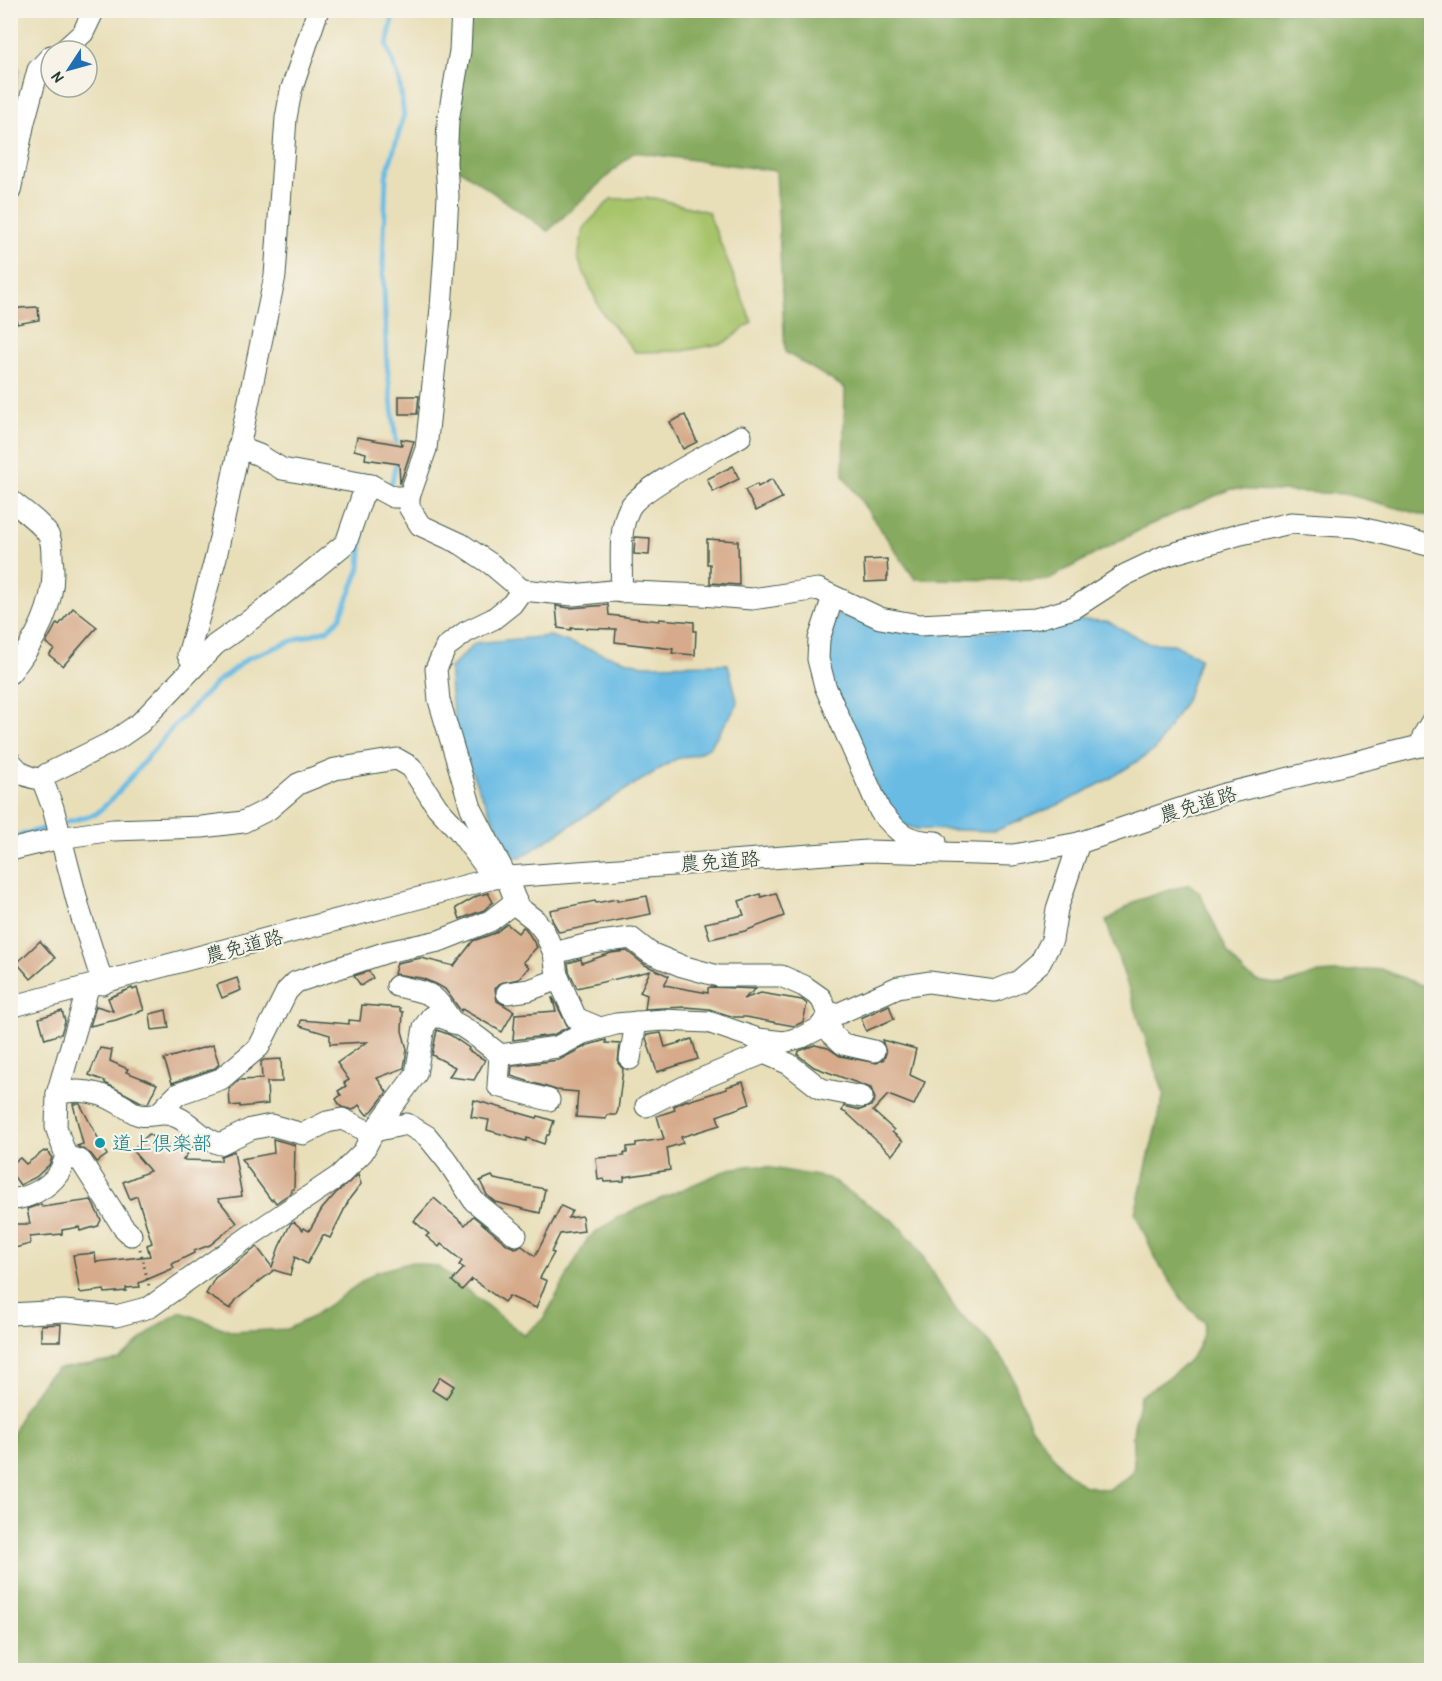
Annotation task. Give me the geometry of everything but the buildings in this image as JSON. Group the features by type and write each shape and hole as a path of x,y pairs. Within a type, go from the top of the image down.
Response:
{"street":[{"path":"76,39 83,33 94,10"},
{"path":"195,665 188,655 216,557 275,276 286,118 291,91 318,10"},
{"path":"462,10 460,51 447,121 448,196 445,251 426,449 409,497 409,507 420,525 462,544 522,590 573,595 611,591 752,599 818,589 880,618 919,625 1035,620 1074,608 1125,575 1165,556 1241,534 1291,523 1357,527 1431,546"},
{"path":"10,191 24,122 39,69"},
{"path":"621,592 622,534 629,508 645,493 679,470 741,436"},
{"path":"238,447 259,455 282,469 371,485 393,497 409,497"},
{"path":"42,779 47,774 114,741 140,723 215,645 264,610 346,543 362,497 371,485"},
{"path":"10,500 39,525 50,538 54,571 50,603 34,639 10,674"},
{"path":"500,877 471,808 439,700 436,669 446,647 466,632 493,619 512,604 522,590"},
{"path":"833,597 819,639 818,660 825,686 880,811 894,829 916,842 993,844 1013,855"},
{"path":"1427,744 1423,736 1431,721"},
{"name":"農免道路","path":"10,1007 500,877 867,851 1013,855 1079,843 1221,795 1427,744"},
{"path":"10,850 58,828 113,830 202,827 243,822 269,809 298,784 335,770 397,759 411,767 436,807 500,877 518,907 535,920 544,931 554,953 559,979 576,1018 600,1028"},
{"path":"10,761 20,774 42,779"},
{"path":"10,1199 18,1199 46,1187 59,1173 66,1156 56,1127 57,1094 95,986 58,828 42,779"},
{"path":"646,1106 761,1046 802,1037 818,1029 829,1016 898,987 929,982 995,991 1019,981 1040,963 1052,940 1057,909 1079,843"},
{"path":"159,1113 178,1094 221,1079 259,1047 287,991 296,982 387,952 439,941 490,921 516,901"},
{"path":"554,953 592,943 631,938 650,953 682,966 718,976 781,975 804,986 821,998 829,1016 831,1033 843,1044 874,1051"},
{"path":"507,993 529,990 559,979"},
{"path":"397,986 429,993 438,999 453,1023"},
{"path":"10,1314 64,1311 116,1316 150,1307 339,1176 363,1152 374,1131 416,1074 424,1027 431,1017 440,1016 475,1035 500,1055 557,1047 583,1033 615,1024 663,1020 708,1022 761,1046 821,1089 862,1097"},
{"path":"630,1059 636,1022"},
{"path":"500,1055 498,1086 549,1100"},
{"path":"57,1094 69,1091 92,1092 110,1098 140,1115 159,1113 179,1118 208,1141 220,1144 251,1129 271,1125 303,1134 327,1122 342,1119 369,1132 407,1124 427,1136 474,1201 516,1235"},
{"path":"66,1156 81,1161 123,1227 131,1235"}],"path":[{"path":"131,1235 142,1253 150,1292 132,1312"}],"green space":[{"path":"458,11 1431,11 1431,517 1346,494 1231,489 1147,526 1047,580 915,579 843,475 845,388 785,352 776,171 634,152 548,231 455,166"},
{"path":"654,198 708,212 752,322 724,343 683,351 635,352 601,311 578,259 583,228 611,199"},
{"path":"1189,884 1199,892 1228,953 1245,974 1257,981 1283,985 1319,973 1381,969 1431,989 1431,1670 11,1670 10,1443 22,1411 47,1377 57,1369 119,1360 158,1325 181,1312 233,1332 287,1329 310,1318 376,1272 412,1262 438,1267 524,1335 544,1318 588,1238 619,1217 729,1169 754,1165 828,1178 895,1222 915,1244 956,1310 990,1342 1009,1368 1030,1424 1062,1468 1082,1485 1108,1490 1120,1483 1134,1467 1133,1435 1140,1396 1173,1375 1191,1357 1198,1347 1204,1322 1185,1304 1157,1261 1135,1213 1164,1094 1106,921 1138,900"}],"water":[{"path":"11,57 19,69 10,110"},
{"path":"838,614 890,631 1037,632 1076,620 1107,621 1148,643 1174,644 1200,658 1186,700 1155,750 1111,778 1065,802 995,831 916,829 902,824 890,815 823,665 827,633"},
{"path":"550,636 643,665 728,664 738,704 709,748 694,755 676,759 522,857 514,857 490,813 469,766 455,718 450,668 475,643"}],"waterway":[{"path":"394,10 387,46 399,79 404,115 386,176 383,266 387,365 397,449"},
{"path":"386,487 392,482 397,458"},
{"path":"63,823 96,814 115,796 173,727 217,682 248,658 327,630 340,618 360,568 363,521"},
{"path":"10,838 54,826"}],"place":[{"name":"道上倶楽部","path":"100,1143"}]}
